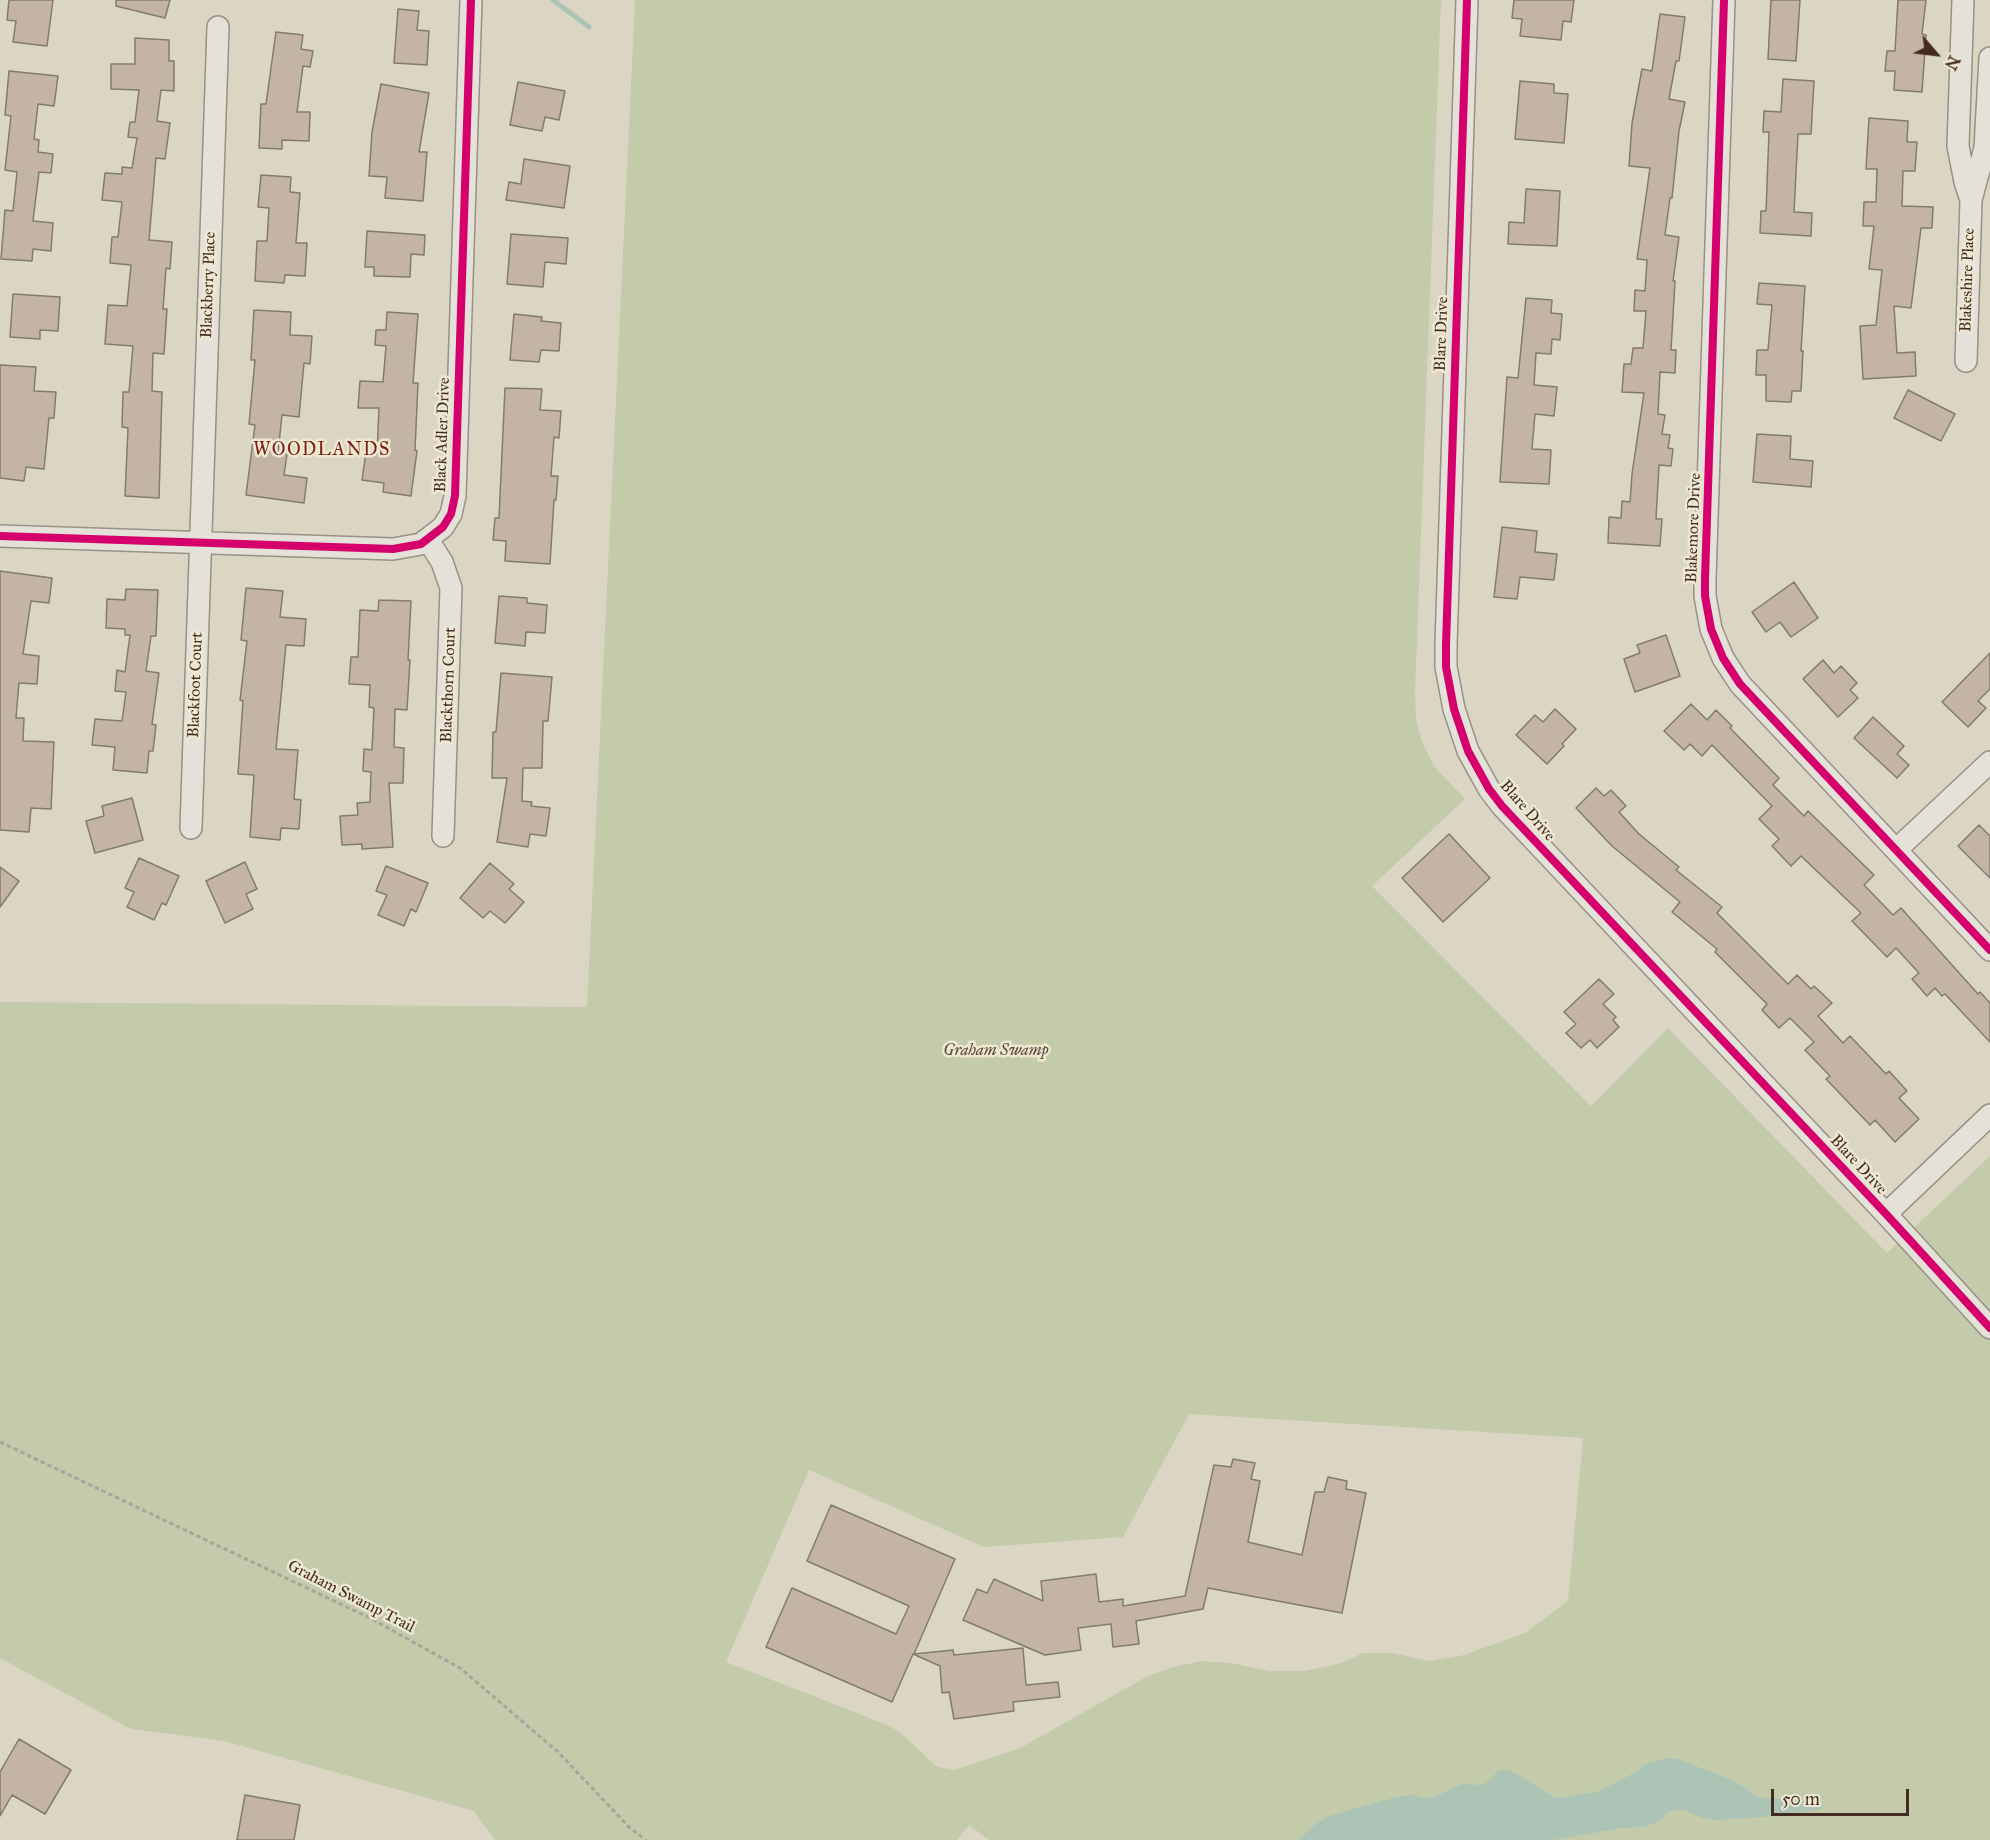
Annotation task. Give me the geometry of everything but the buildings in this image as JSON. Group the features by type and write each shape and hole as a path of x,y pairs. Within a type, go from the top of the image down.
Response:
{"street":[{"name":"Black Adler Drive","path":"428,540 448,520 455,496 471,0"},
{"name":"Blare Drive","path":"1467,0 1446,618 1446,667 1460,730 1477,768 1502,806 1886,1214 1990,1328"},
{"name":"Blakemore Drive","path":"1724,0 1706,567 1707,615 1716,644 1740,684 1990,950"},
{"name":"Blakeshire Place","path":"1963,0 1958,146 1960,163 1971,200"},
{"name":"Blackberry Place","path":"200,543 218,27"},
{"name":"Blakeshire Place","path":"1966,361 1971,200 1985,148 1990,58"},
{"path":"0,536 393,549 411,547 428,540"},
{"name":"Blackthorn Court","path":"428,540 442,562 451,588 443,836"},
{"name":"Blackfoot Court","path":"191,828 200,543"},
{"path":"1896,850 1990,762"},
{"path":"1886,1214 1990,1115"}],"green space":[{"name":"Graham Swamp","path":"635,0 1441,0 1415,694 1416,719 1421,740 1434,766 1465,799 1372,886 1591,1106 1668,1028 1887,1253 1990,1156 1990,1840 989,1840 969,1825 957,1840 495,1840 474,1811 224,1741 131,1729 0,1658 0,1002 587,1007","holes":["1189,1414 1583,1438 1568,1601 1525,1633 1464,1655 1430,1661 1392,1653 1363,1653 1338,1664 1304,1671 1270,1671 1230,1663 1202,1661 1173,1667 1148,1676 1020,1748 955,1770 937,1767 900,1732 885,1724 726,1662 809,1470 984,1547 1123,1537"]}],"shaded area":[{"path":"1667,1758 1677,1759 1729,1779 1753,1795 1762,1798 1799,1800 1823,1805 1818,1810 1714,1820 1702,1818 1685,1810 1675,1810 1668,1812 1660,1821 1643,1827 1622,1828 1553,1840 1298,1840 1329,1816 1400,1796 1434,1797 1462,1784 1482,1785 1499,1770 1515,1773 1556,1798 1570,1797 1599,1791 1648,1763"}],"waterway":[{"path":"553,0 589,27"}],"cycle path":[{"path":"0,536 393,549 421,544 443,527 451,514 455,496 471,0"},
{"path":"1467,0 1446,667 1454,709 1468,751 1489,789 1502,806 1886,1214 1990,1328"},
{"path":"1724,0 1705,579 1705,596 1711,629 1723,658 1740,684 1990,950"}],"district":[{"name":"WOODLANDS","path":"322,451"}]}
